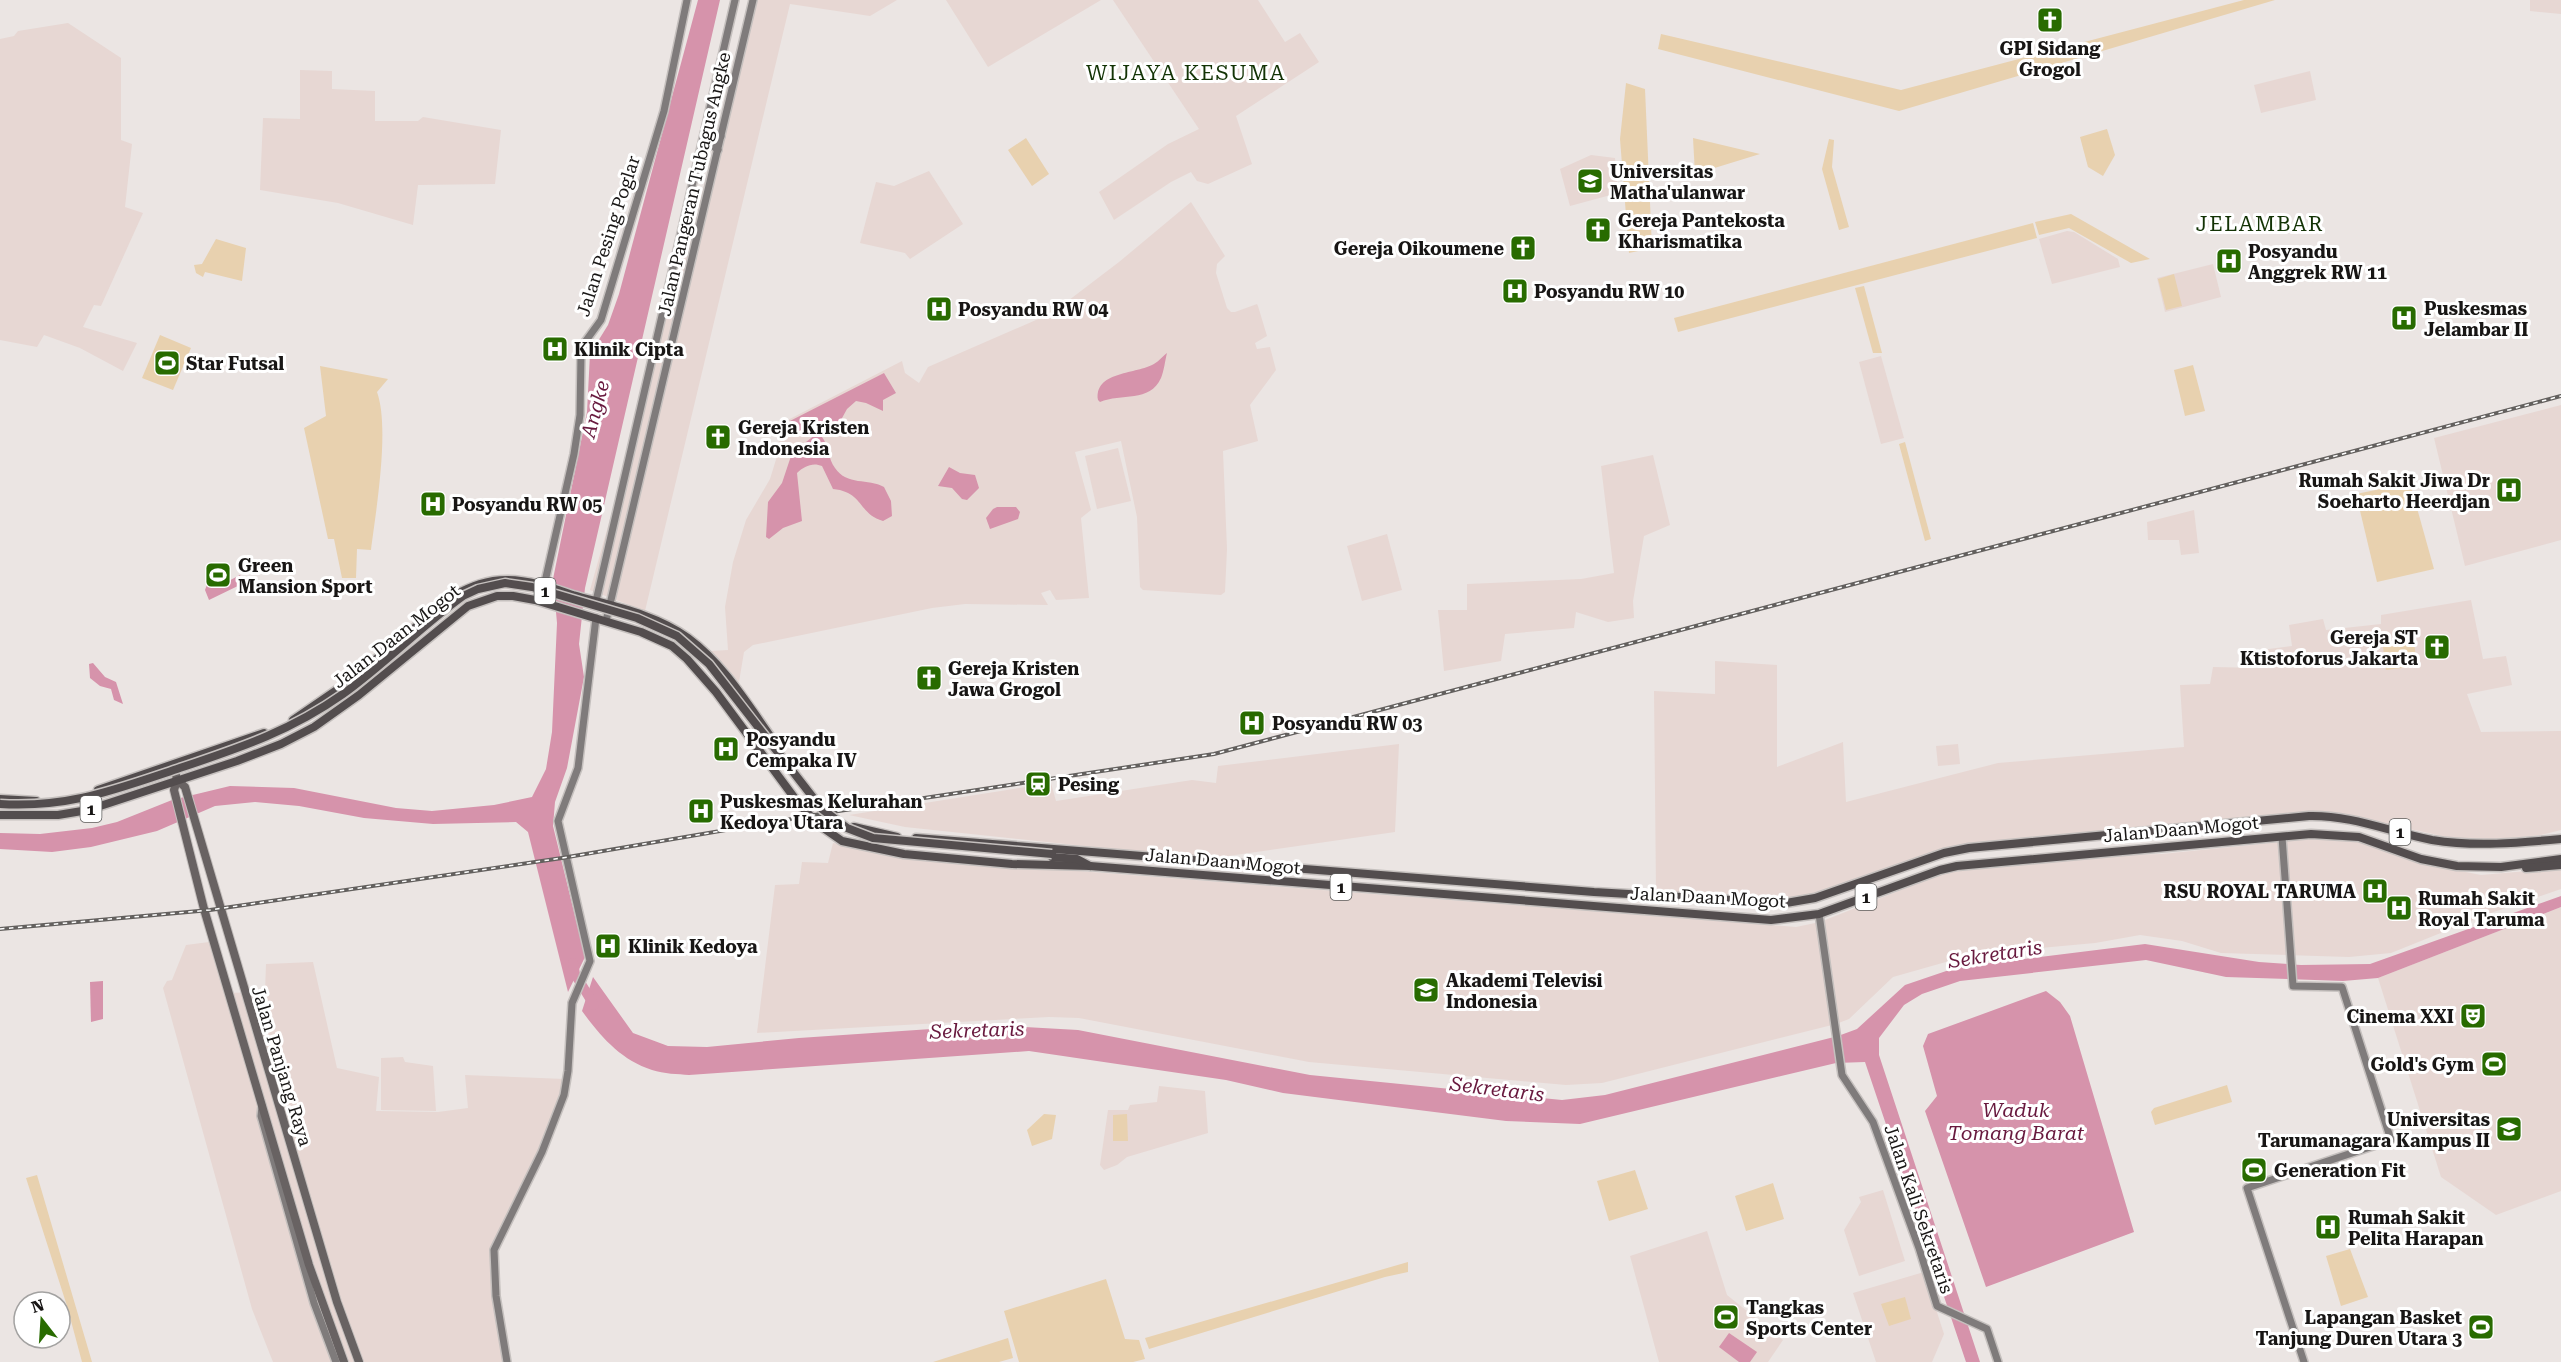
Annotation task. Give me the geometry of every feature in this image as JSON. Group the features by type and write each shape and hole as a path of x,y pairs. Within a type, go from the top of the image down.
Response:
{"highway":[{"name":"Jalan Daan Mogot","path":"0,799 34,801 72,798 258,736 297,718 344,685 441,605 464,591 487,582 507,580 545,587 610,605 659,622 688,638 724,673 812,791 832,812 852,827 890,836 1747,903 1797,903 1944,853 1970,848 2316,816 2353,820 2431,840 2456,843 2506,844 2561,839"},
{"name":"Jalan Daan Mogot","path":"0,806 27,806 87,798 262,741 303,721 345,693 463,596 478,589 506,583 532,587 637,618 677,636 710,664 822,809 836,821 857,833 894,841 1052,855 1078,855 1090,852"},
{"name":"Jalan Daan Mogot","path":"0,815 58,815 88,810 237,761 292,738 305,732 359,695 468,606 497,596 513,596 592,616 657,638 672,646 687,659 716,692 786,787 819,825 842,841 904,854 1012,864 1090,866 1771,920 1819,914 1949,868 2282,837 2329,834 2359,837 2436,862 2457,866 2501,867 2561,859"},
{"path":"297,718 297,728 305,732"},
{"path":"746,733 760,722"},
{"path":"285,724 293,729 292,738"},
{"path":"173,764 190,776"},
{"path":"2150,832 2151,849"},
{"path":"2126,834 2128,851"},
{"path":"884,851 891,845 890,836"},
{"path":"904,854 900,844 907,837"},
{"name":"Jalan Daan Mogot","path":"1052,855 1077,860 1090,866"},
{"path":"2501,867 2561,865"},
{"path":"1579,906 1581,891"},
{"path":"1592,906 1594,892"}],"main road":[{"path":"173,764 177,780"},
{"name":"Jalan Panjang Raya","path":"344,1362 308,1274 206,916 174,790 177,780 185,787 220,914 340,1312 359,1362"},
{"path":"206,916 220,914"}],"street":[{"name":"Jalan Pesing Poglar","path":"545,587 580,415 581,354 585,342 601,320 663,115 687,0"},
{"name":"Jalan Pangeran Tubagus Angke","path":"592,600 628,467 735,0"},
{"name":"Jalan Pangeran Tubagus Angke","path":"606,621 753,0"},
{"path":"705,132 712,138 721,136"},
{"path":"703,147 711,144 718,150"},
{"path":"628,467 634,472 642,471"},
{"path":"507,1362 496,1296 494,1250 542,1152 564,1095 572,1004 590,956 558,821 578,768 592,616"},
{"path":"2282,837 2293,986 2342,987 2391,1140 2247,1188 2304,1362"},
{"name":"Jalan Kali Sekretaris","path":"1819,914 1838,1032 1842,1072 1874,1122 1919,1248 1936,1306 1986,1329 1998,1362"},
{"name":"Jalan Panjang Raya","path":"308,1274 336,1362"}],"shaded area":[{"path":"756,0 897,0 870,16 790,4 645,611 590,590"},
{"path":"946,0 1101,0 988,67"},
{"path":"1113,0 1258,0 1285,42 1300,33 1319,62 1236,116 1252,164 1208,184 1197,181 1191,172 1171,182 1114,220 1099,192 1168,144 1199,129"},
{"path":"2244,0 2275,0 1899,111 1658,49 1661,34 1901,90"},
{"path":"2530,0 2561,0 2561,14 2530,11"},
{"path":"68,23 121,58 121,140 132,144 125,207 143,213 101,306 94,305 83,327 137,343 123,371 80,348 44,335 37,347 0,340 0,39 14,36 18,31"},
{"path":"300,70 332,71 332,89 375,91 375,121 418,121 423,117 501,130 495,184 418,185 413,225 338,203 260,190 263,118 300,119"},
{"path":"2310,71 2316,100 2261,113 2254,85"},
{"path":"1626,83 1645,89 1652,248 1629,253 1620,139"},
{"path":"2107,129 2115,155 2103,176 2088,167 2080,137"},
{"path":"1026,138 1049,174 1032,186 1008,150"},
{"path":"1693,138 1760,154 1695,174"},
{"path":"1829,139 1834,140 1832,167 1849,227 1839,230 1822,169"},
{"name":"Universitas Matha'ulanwar","path":"1591,155 1615,158 1618,193 1570,206 1560,169"},
{"path":"929,171 963,224 910,259 905,253 860,243 876,182 894,186"},
{"path":"1191,202 1225,256 1217,264 1216,273 1227,308 1235,312 1257,304 1267,336 1255,343 1257,349 1270,347 1276,370 1250,405 1258,441 1223,451 1227,549 1225,592 1221,595 1143,590 1140,587 1137,517 1121,441 1075,452 1091,510 1081,518 1089,598 1056,600 1050,590 1041,593 1048,605 965,604 932,608 753,645 744,652 739,682 711,651 728,650 725,607 733,562 746,520 770,479 778,453 780,424 902,361 905,373 919,383 928,367 1052,313 1119,262"},
{"path":"2071,214 2150,259 2131,263 2069,228 2039,235 2035,222"},
{"path":"2033,223 2037,238 1678,332 1674,318"},
{"path":"2067,231 2074,232 2118,259 2120,267 2052,284 2039,239"},
{"path":"216,239 246,248 242,281 205,272 203,277 196,273 194,265 202,264"},
{"path":"2213,264 2221,297 2165,312 2157,278"},
{"path":"2174,274 2182,306 2166,310 2158,279"},
{"path":"1864,286 1882,353 1873,353 1855,288"},
{"name":"Star Futsal","path":"160,335 191,348 173,390 142,378"},
{"path":"1881,356 1904,438 1881,444 1859,362"},
{"path":"2193,365 2205,411 2185,416 2174,370"},
{"path":"320,366 388,379 377,392 381,407 382,447 371,550 357,549 356,578 342,578 334,539 328,539 304,428 326,416"},
{"name":"Rumah Sakit Jiwa Dr Soeharto Heerdjan","path":"2561,405 2561,540 2465,566 2434,438"},
{"path":"1905,442 1931,539 1925,541 1899,444"},
{"path":"1118,448 1131,501 1097,509 1085,456"},
{"path":"1653,455 1670,525 1644,536 1633,601 1634,618 1608,622 1576,612 1574,628 1505,634 1501,661 1444,671 1438,610 1467,610 1467,584 1581,579 1614,573 1601,466"},
{"path":"2410,483 2434,569 2377,582 2356,494"},
{"path":"2194,510 2199,553 2181,555 2179,540 2148,540 2147,522"},
{"path":"1387,534 1402,590 1362,601 1347,546"},
{"path":"2471,600 2483,659 2506,656 2512,685 2467,694 2481,732 2561,731 2561,830 2541,835 2471,842 2324,811 1976,848 1821,896 1749,899 1656,890 1654,691 1715,694 1715,661 1777,665 1777,767 1843,742 1846,802 1998,763 2184,747 2180,685 2210,684 2213,667 2260,668 2261,650 2292,646 2289,625 2323,619 2326,630 2381,624 2381,615"},
{"path":"2413,634 2417,666 2386,670 2383,647 2401,644 2400,636"},
{"path":"1399,744 1395,832 1207,859 905,827 849,815 1051,783 1056,801 1192,780 1216,783 1218,766"},
{"path":"1958,744 1960,764 1938,766 1936,746"},
{"path":"2325,832 2368,843 2431,865 2481,875 2561,868 2561,889 2488,914 2391,953 2349,957 2221,953 2182,941 2140,935 2095,943 1974,954 1893,977 1849,1019 1836,1024 1602,1083 1566,1085 1309,1062 1079,1018 1049,1017 757,1033 775,885 799,884 802,862 828,863 833,843 893,855 1053,869 1796,927 1820,922 1944,873 2090,856 2162,854 2280,842"},
{"path":"2561,907 2561,1191 2496,1215 2441,1177 2378,978"},
{"path":"209,942 224,993 265,992 266,964 313,962 337,1068 379,1077 376,1111 438,1112 468,1108 465,1075 565,1079 560,1109 498,1249 502,1321 510,1362 273,1362 252,1309 163,988 167,981 172,980 186,945"},
{"path":"403,1057 405,1062 433,1066 436,1111 381,1110 381,1058"},
{"path":"2227,1085 2232,1102 2155,1125 2151,1112 2154,1108"},
{"path":"1159,1086 1205,1091 1208,1133 1127,1157 1117,1165 1104,1170 1100,1165 1108,1110 1128,1110 1130,1105 1157,1102"},
{"path":"1044,1114 1056,1115 1052,1139 1032,1146 1027,1130"},
{"path":"1127,1114 1128,1141 1113,1141 1113,1115"},
{"path":"1635,1170 1648,1209 1609,1221 1597,1181"},
{"path":"37,1175 71,1290 62,1290 26,1178"},
{"path":"1773,1183 1784,1219 1746,1231 1735,1196"},
{"path":"1883,1190 1905,1261 1859,1276 1844,1230 1861,1202 1859,1197"},
{"path":"1707,1231 1727,1295 1783,1340 1768,1362 1659,1362 1630,1256"},
{"path":"2350,1249 2368,1297 2341,1306 2326,1256"},
{"path":"1408,1262 1408,1272 1149,1349 1145,1338"},
{"path":"1924,1272 1944,1334 1932,1362 1876,1362 1853,1293"},
{"path":"1106,1279 1125,1339 1139,1340 1145,1359 1133,1362 1019,1362 1004,1311"},
{"path":"72,1294 92,1362 82,1362 72,1325"},
{"path":"1905,1297 1911,1319 1889,1326 1881,1304"},
{"path":"1008,1338 1013,1358 999,1362 933,1362"}],"water":[{"name":"Angke","path":"698,0 720,0 585,588 579,644 584,677 567,768 555,802 553,826 585,957 568,992 528,832 516,822 433,824 364,818 299,806 255,802 215,806 157,831 91,847 52,852 0,849 0,833 40,834 92,828 117,822 172,800 230,786 294,788 396,808 432,811 494,805 532,797 546,769 552,732 557,623 553,579 587,412 590,354 608,325 619,294"},
{"path":"1167,353 1161,378 1150,391 1100,402 1098,400 1098,391 1109,379 1152,365"},
{"path":"884,373 896,393 883,400 883,411 856,401 847,409 836,429 815,422 791,436 789,432 786,433 786,423"},
{"path":"815,435 822,437 833,464 840,474 852,480 884,487 891,501 892,516 883,521 875,518 850,494 833,489 822,466 812,465 797,473 802,521 783,528 769,539 766,537 768,502 782,483 792,453"},
{"path":"949,467 960,473 975,475 979,488 967,500 962,499 952,488 938,486"},
{"path":"997,507 1016,507 1020,512 1018,519 990,529 986,518"},
{"path":"240,575 244,583 209,600 205,590 208,582 216,582 219,586"},
{"path":"93,663 105,677 116,682 123,704 114,700 111,689 100,686 90,678 89,664"},
{"path":"2561,896 2561,907 2378,978 2343,981 2226,977 2146,960 1960,981 1922,994 1904,1005 1879,1038 1879,1055 1980,1362 1966,1362 1865,1062 1836,1063 1580,1124 1506,1121 1283,1093 1226,1080 1029,1051 689,1075 671,1074 641,1066 621,1054 604,1038 582,1011 593,977 633,1033 668,1046 707,1047 799,1038 990,1025 1078,1030 1310,1075 1562,1100 1605,1095 1838,1036 1857,1029 1905,985 1958,967 2145,944 2259,962 2301,965 2370,964"},
{"path":"103,981 103,1019 91,1022 90,982"},
{"name":"Waduk Tomang Barat","path":"2046,991 2060,1002 2070,1016 2134,1232 1986,1287 1925,1111 1937,1096 1923,1046 1928,1034"},
{"path":"1729,1333 1757,1352 1750,1362 1739,1362 1719,1347"}],"waterway":[{"name":"Sekretaris","path":"573,963 575,974 594,1005"}],"railway":[{"path":"0,929 210,910 562,858 832,812 1214,754 2561,396"}],"place":[{"name":"GPI Sidang Grogol","path":"2050,20"},
{"name":"Universitas Matha'ulanwar","path":"1590,181"},
{"name":"Gereja Pantekosta Kharismatika","path":"1598,230"},
{"name":"Gereja Oikoumene","path":"1523,248"},
{"name":"Posyandu Anggrek RW 11","path":"2229,261"},
{"name":"Posyandu RW 10","path":"1515,291"},
{"name":"Posyandu RW 04","path":"939,309"},
{"name":"Puskesmas Jelambar II","path":"2404,318"},
{"name":"Klinik Cipta","path":"555,349"},
{"name":"Star Futsal","path":"167,363"},
{"name":"Gereja Kristen Indonesia","path":"718,437"},
{"name":"Rumah Sakit Jiwa Dr Soeharto Heerdjan","path":"2509,490"},
{"name":"Posyandu RW 05","path":"433,504"},
{"name":"Green Mansion Sport","path":"218,575"},
{"name":"Gereja ST Ktistoforus Jakarta","path":"2437,647"},
{"name":"Gereja Kristen Jawa Grogol","path":"929,678"},
{"name":"Posyandu RW 03","path":"1252,723"},
{"name":"Posyandu Cempaka IV","path":"726,749"},
{"name":"Pesing","path":"1038,784"},
{"name":"Puskesmas Kelurahan Kedoya Utara","path":"701,811"},
{"name":"RSU ROYAL TARUMA","path":"2375,891"},
{"name":"Rumah Sakit Royal Taruma","path":"2399,908"},
{"name":"Klinik Kedoya","path":"608,946"},
{"name":"Akademi Televisi Indonesia","path":"1426,990"},
{"name":"Cinema XXI","path":"2473,1016"},
{"name":"Gold's Gym","path":"2494,1064"},
{"name":"Universitas Tarumanagara Kampus II","path":"2509,1129"},
{"name":"Generation Fit","path":"2254,1170"},
{"name":"Rumah Sakit Pelita Harapan","path":"2328,1227"},
{"name":"Tangkas Sports Center","path":"1726,1317"},
{"name":"Lapangan Basket Tanjung Duren Utara 3","path":"2481,1327"}],"district":[{"name":"WIJAYA KESUMA","path":"1186,73"},
{"name":"JELAMBAR","path":"2260,224"}]}
